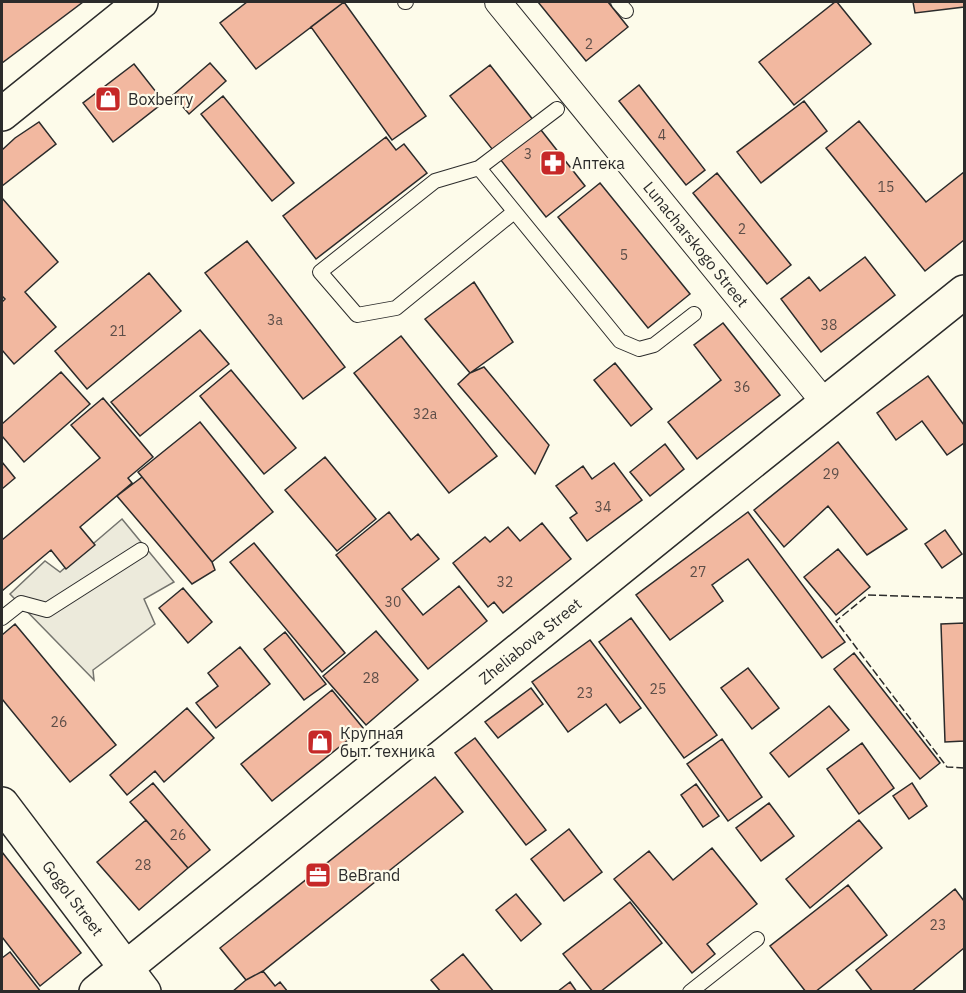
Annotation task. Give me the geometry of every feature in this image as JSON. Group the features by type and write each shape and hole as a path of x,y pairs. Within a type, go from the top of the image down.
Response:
{"main road":[{"path":"2,114 141,2"},
{"name":"Zheliabova Street","path":"96,992 135,980 825,403 964,292"},
{"name":"Gogol Street","path":"2,804 135,980"}],"street":[{"name":"Lunacharskogo Street","path":"498,2 825,403"}],"lane":[{"path":"514,212 396,308 357,315 320,272 435,181 478,168 556,109"},
{"path":"478,168 620,341 639,349 654,345 694,314"},
{"path":"2,618 21,603 47,610 141,550"},
{"path":"690,992 757,939"}],"shaded area":[{"path":"122,519 174,582 144,599 155,624 93,670 94,680 10,594 45,561 60,572"}],"building":[{"path":"2,2 83,2 2,63"},
{"path":"247,2 344,2 256,69 220,23"},
{"path":"344,2 426,116 392,140 311,27"},
{"path":"538,2 608,2 628,27 586,61"},
{"path":"835,2 871,44 794,105 759,62"},
{"path":"913,2 964,2 964,7 915,13"},
{"path":"210,63 226,81 189,114 173,95"},
{"path":"134,64 164,102 113,142 83,103"},
{"path":"490,65 585,186 546,217 450,96"},
{"path":"639,85 705,170 686,185 619,101"},
{"path":"223,96 294,183 272,201 201,114"},
{"path":"804,101 827,131 761,183 737,152"},
{"path":"859,121 926,202 964,172 964,240 925,271 826,148"},
{"path":"39,122 56,144 2,186 2,150"},
{"path":"386,137 396,150 404,144 427,173 316,259 283,216"},
{"path":"717,173 791,265 767,284 693,193"},
{"path":"600,183 690,294 648,328 558,217"},
{"path":"2,198 58,262 25,292 56,327 14,364 2,350 2,302 5,299 2,296"},
{"path":"247,241 345,367 303,399 205,273"},
{"path":"865,257 895,295 821,352 781,299 809,277 820,291"},
{"path":"149,273 181,311 87,389 55,351"},
{"path":"474,282 513,342 470,373 425,319"},
{"path":"723,323 780,395 697,459 668,422 721,380 694,345"},
{"path":"200,330 229,364 140,436 111,402"},
{"path":"401,336 497,456 449,493 354,373"},
{"path":"615,363 652,409 631,426 594,380"},
{"path":"484,367 549,445 535,474 458,384 470,373"},
{"path":"231,370 296,448 264,474 200,396"},
{"path":"61,372 90,404 24,462 2,436 2,424"},
{"path":"928,376 964,425 964,443 947,455 922,421 896,440 877,413"},
{"path":"103,398 153,457 128,478 132,483 80,527 95,545 66,569 51,550 2,591 2,540 100,458 71,425"},
{"path":"200,422 273,512 212,562 138,472"},
{"path":"838,442 907,529 867,555 828,506 784,547 754,510"},
{"path":"665,444 684,469 650,496 630,472"},
{"path":"325,457 376,519 337,551 285,490"},
{"path":"2,462 15,478 2,489"},
{"path":"614,463 642,500 587,541 570,518 577,513 556,486 583,466 592,479"},
{"path":"142,477 212,562 215,570 192,584 117,496"},
{"path":"389,512 411,540 418,534 439,559 402,589 423,615 459,586 487,621 428,669 336,555"},
{"path":"748,512 845,642 822,658 748,559 712,585 723,601 670,640 636,595"},
{"path":"542,523 571,559 503,613 494,602 488,607 453,563 485,537 490,542 508,527 520,541"},
{"path":"945,530 962,554 942,568 925,544"},
{"path":"254,543 345,653 322,672 230,562"},
{"path":"838,549 870,587 836,615 804,577"},
{"path":"183,588 212,622 188,643 159,608"},
{"path":"631,618 717,735 684,758 599,642"},
{"path":"964,623 964,741 945,742 941,624"},
{"path":"15,624 116,745 70,782 2,699 2,635"},
{"path":"376,631 418,680 366,725 323,676"},
{"path":"285,632 326,684 304,700 264,649"},
{"path":"590,640 641,708 620,723 606,704 568,732 532,682"},
{"path":"240,647 270,684 216,728 196,703 218,686 208,673"},
{"path":"854,653 940,763 920,779 834,669"},
{"path":"748,668 779,708 752,729 721,688"},
{"path":"531,688 543,704 498,738 485,722"},
{"path":"332,690 363,728 272,801 241,764"},
{"path":"829,706 849,730 789,777 770,753"},
{"path":"187,708 214,738 164,782 155,771 127,795 110,775"},
{"path":"475,738 546,830 526,845 455,753"},
{"path":"722,739 762,797 728,821 687,764"},
{"path":"862,743 894,788 859,814 827,769"},
{"path":"435,777 463,812 263,971 246,980 220,948"},
{"path":"153,783 210,850 188,868 130,802"},
{"path":"912,783 927,806 909,819 893,796"},
{"path":"696,784 719,816 703,827 681,795"},
{"path":"769,803 794,836 761,861 736,828"},
{"path":"146,820 188,868 139,910 97,862"},
{"path":"859,820 882,848 810,908 786,879"},
{"path":"569,829 602,872 564,901 531,859"},
{"path":"712,848 757,904 707,944 715,954 692,973 614,879 649,851 673,880"},
{"path":"2,852 81,953 40,986 2,937"},
{"path":"848,885 887,935 815,992 806,992 770,946"},
{"path":"955,889 964,901 964,948 911,992 873,992 856,970"},
{"path":"516,894 541,924 521,941 496,910"},
{"path":"630,902 662,943 600,992 593,992 563,954"},
{"path":"10,952 41,992 2,992 2,958"},
{"path":"463,954 494,992 441,992 431,980"},
{"path":"263,971 275,986 280,982 288,992 232,992 246,980"},
{"path":"570,982 577,992 557,992"}],"fence":[{"path":"964,598 868,595 836,621 947,767 964,768"}],"place":[{"name":"Boxberry","path":"108,99"},
{"name":"Аптека","path":"553,163"},
{"name":"Крупная быт. техника","path":"320,742"},
{"name":"BeBrand","path":"318,875"}]}
